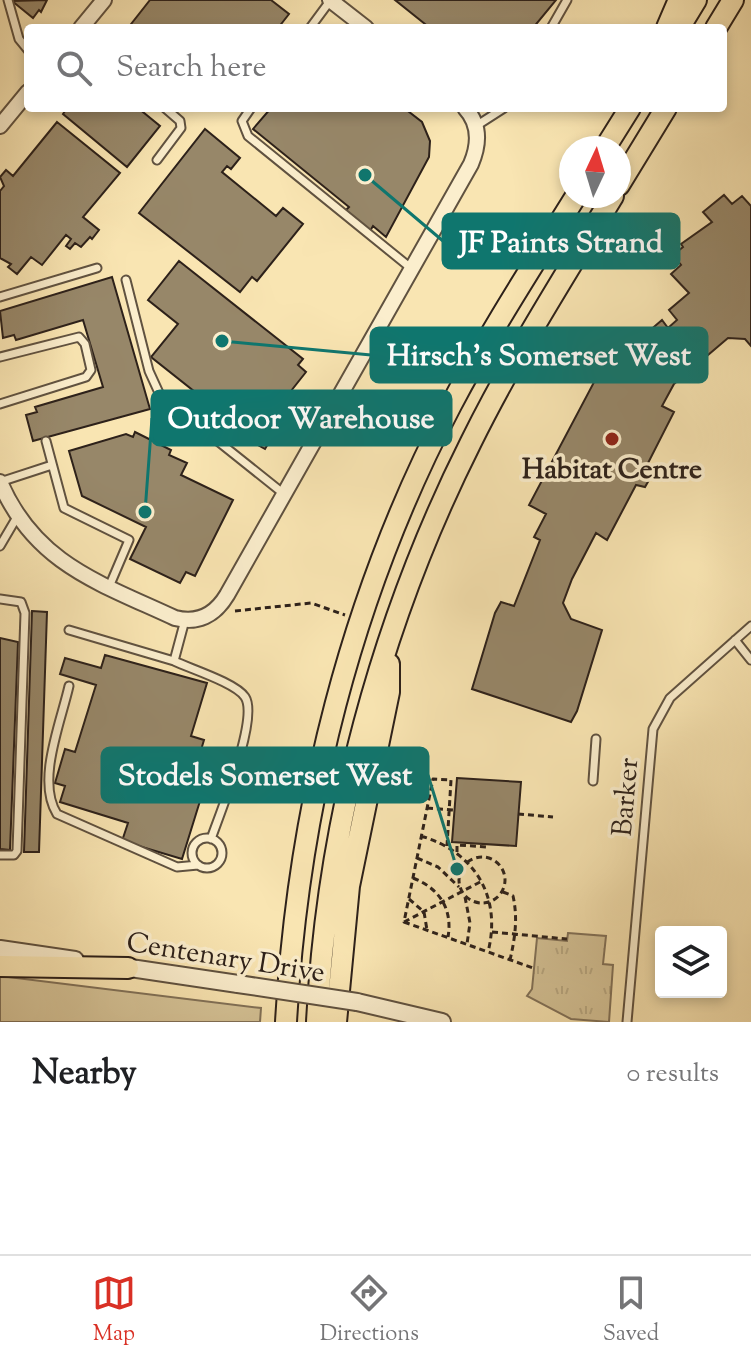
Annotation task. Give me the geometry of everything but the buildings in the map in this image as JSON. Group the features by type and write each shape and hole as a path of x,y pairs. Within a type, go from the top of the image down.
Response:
{"highway":[{"path":"671,24 681,0"}],"main road":[{"path":"681,24 696,0"},
{"path":"718,24 733,0"},
{"path":"612,136 628,112"},
{"path":"631,165 664,112"},
{"path":"286,1022 296,896 319,770 360,620 400,514 450,406 569,208"},
{"path":"317,1022 329,888 348,794 388,644 429,531 470,444 503,380 606,208"},
{"path":"336,1022 349,886 389,692 388,644"},
{"path":"274,1022 289,964"},
{"path":"0,966 128,968"}],"street":[{"path":"84,24 104,0"},
{"path":"330,0 361,24"},
{"path":"0,126 24,97"},
{"path":"0,482 17,517 55,558 109,587 185,620 204,618 221,605 471,164 476,152 476,126 467,112"},
{"name":"Centenary Drive","path":"0,949 357,1002 442,1022"}],"lane":[{"path":"8,0 19,39 24,45"},
{"path":"313,24 330,0"},
{"path":"553,24 567,0"},
{"path":"157,160 181,128 180,121 170,112"},
{"path":"248,112 242,121 248,136 412,269"},
{"path":"476,126 498,112"},
{"path":"0,297 97,268"},
{"path":"126,280 149,371 160,395 284,494"},
{"path":"0,357 79,337 91,370 86,377 0,404"},
{"path":"46,441 64,508 129,540 109,587"},
{"path":"0,482 52,465"},
{"path":"0,546 17,517"},
{"path":"0,599 21,602 25,613 17,851 14,855 0,855"},
{"path":"174,661 185,620"},
{"name":"Barker","path":"630,1019 653,729 670,698 751,626"},
{"path":"69,630 174,661 234,688 246,698 249,706 247,728 211,839"},
{"path":"735,640 751,660"},
{"path":"69,686 50,775 50,803 57,814 177,867 198,865 209,868 221,857 220,846 211,839 200,840 193,849 198,865"},
{"path":"593,781 596,739"}],"path":[{"path":"221,605 235,611 311,603 360,620"},
{"path":"404,922 433,779 451,780 452,810 447,846"},
{"path":"427,808 452,810"},
{"path":"518,814 553,817"},
{"path":"421,836 457,852 482,880 490,902 492,932 488,952"},
{"path":"457,852 457,845 487,847 487,844"},
{"path":"417,858 448,873 462,891 471,900 490,902 503,892 506,876 498,863 483,857 468,862 459,879 462,891 469,912 467,944"},
{"path":"413,878 431,886 443,901 449,919 448,938"},
{"path":"404,922 482,880"},
{"path":"503,892 513,896 515,934 510,960"},
{"path":"409,899 424,912 427,930"},
{"path":"404,922 533,968"},
{"path":"492,932 567,939"}],"green space":[{"path":"568,933 606,936 603,964 613,965 609,1022 571,1019 527,996 532,989 537,938 567,941"},
{"path":"0,976 261,1008 260,1022 0,1022"}],"place":[{"name":"JF Paints Strand","path":"365,175"},
{"name":"Hirsch's Somerset West","path":"222,341"},
{"name":"Habitat Centre","path":"612,439"},
{"name":"Outdoor Warehouse","path":"145,512"},
{"name":"Stodels Somerset West","path":"457,869"}]}
